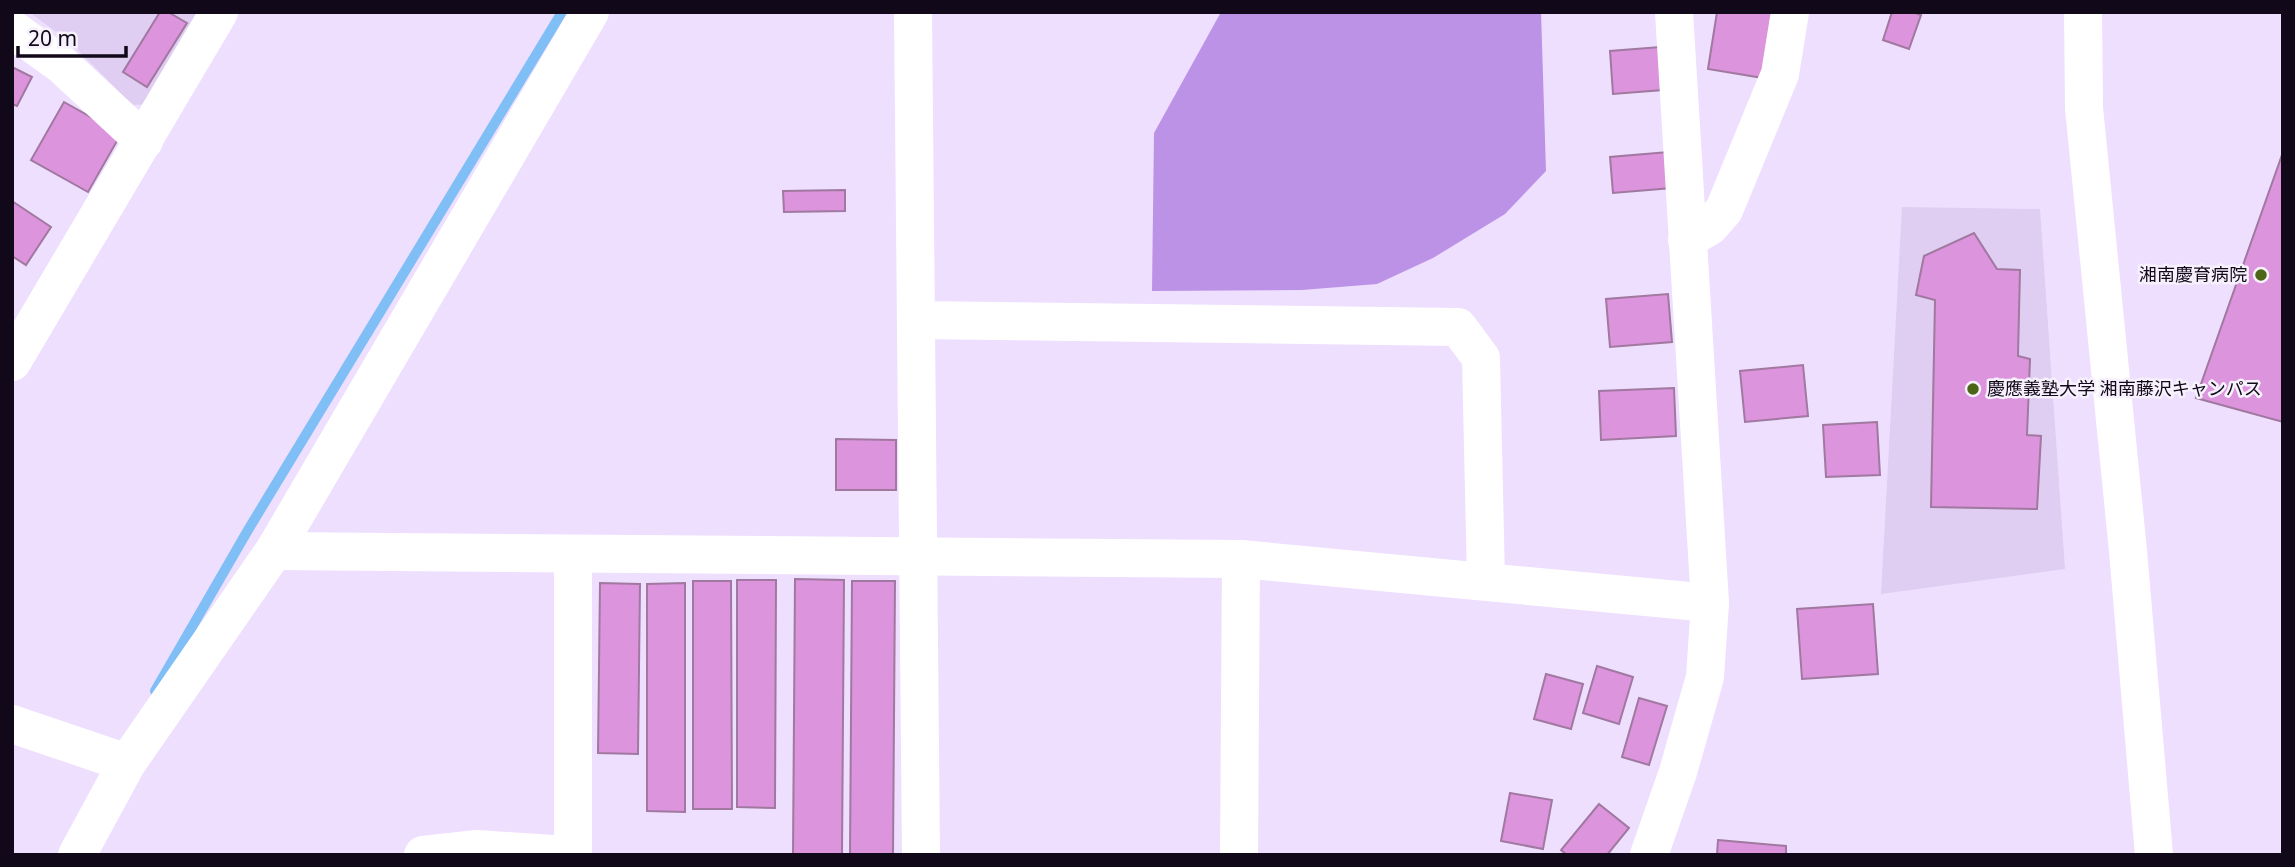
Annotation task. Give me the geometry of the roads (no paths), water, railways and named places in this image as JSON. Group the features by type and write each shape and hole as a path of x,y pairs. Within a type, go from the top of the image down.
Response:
{"street":[{"path":"12,362 219,12"},
{"path":"77,855 127,763 274,551 590,12"},
{"path":"913,12 921,855"},
{"path":"1648,855 1678,772 1705,677 1710,603 1674,12"},
{"path":"1687,240 1710,226 1724,210 1780,74 1790,12"},
{"path":"2083,12 2084,108 2154,855"},
{"path":"12,29 62,65 144,141"},
{"path":"916,320 1458,327 1481,358 1486,580"},
{"path":"274,551 1241,559 1710,603"},
{"path":"573,554 573,855"},
{"path":"1239,855 1241,559"},
{"path":"12,724 127,763"},
{"path":"423,855 477,849 568,855"}],"waterway":[{"path":"155,691 248,530 562,12"}],"place":[{"name":"湘南慶育病院","path":"2261,275"},
{"name":"慶應義塾大学 湘南藤沢キャンパス","path":"1973,389"}]}
